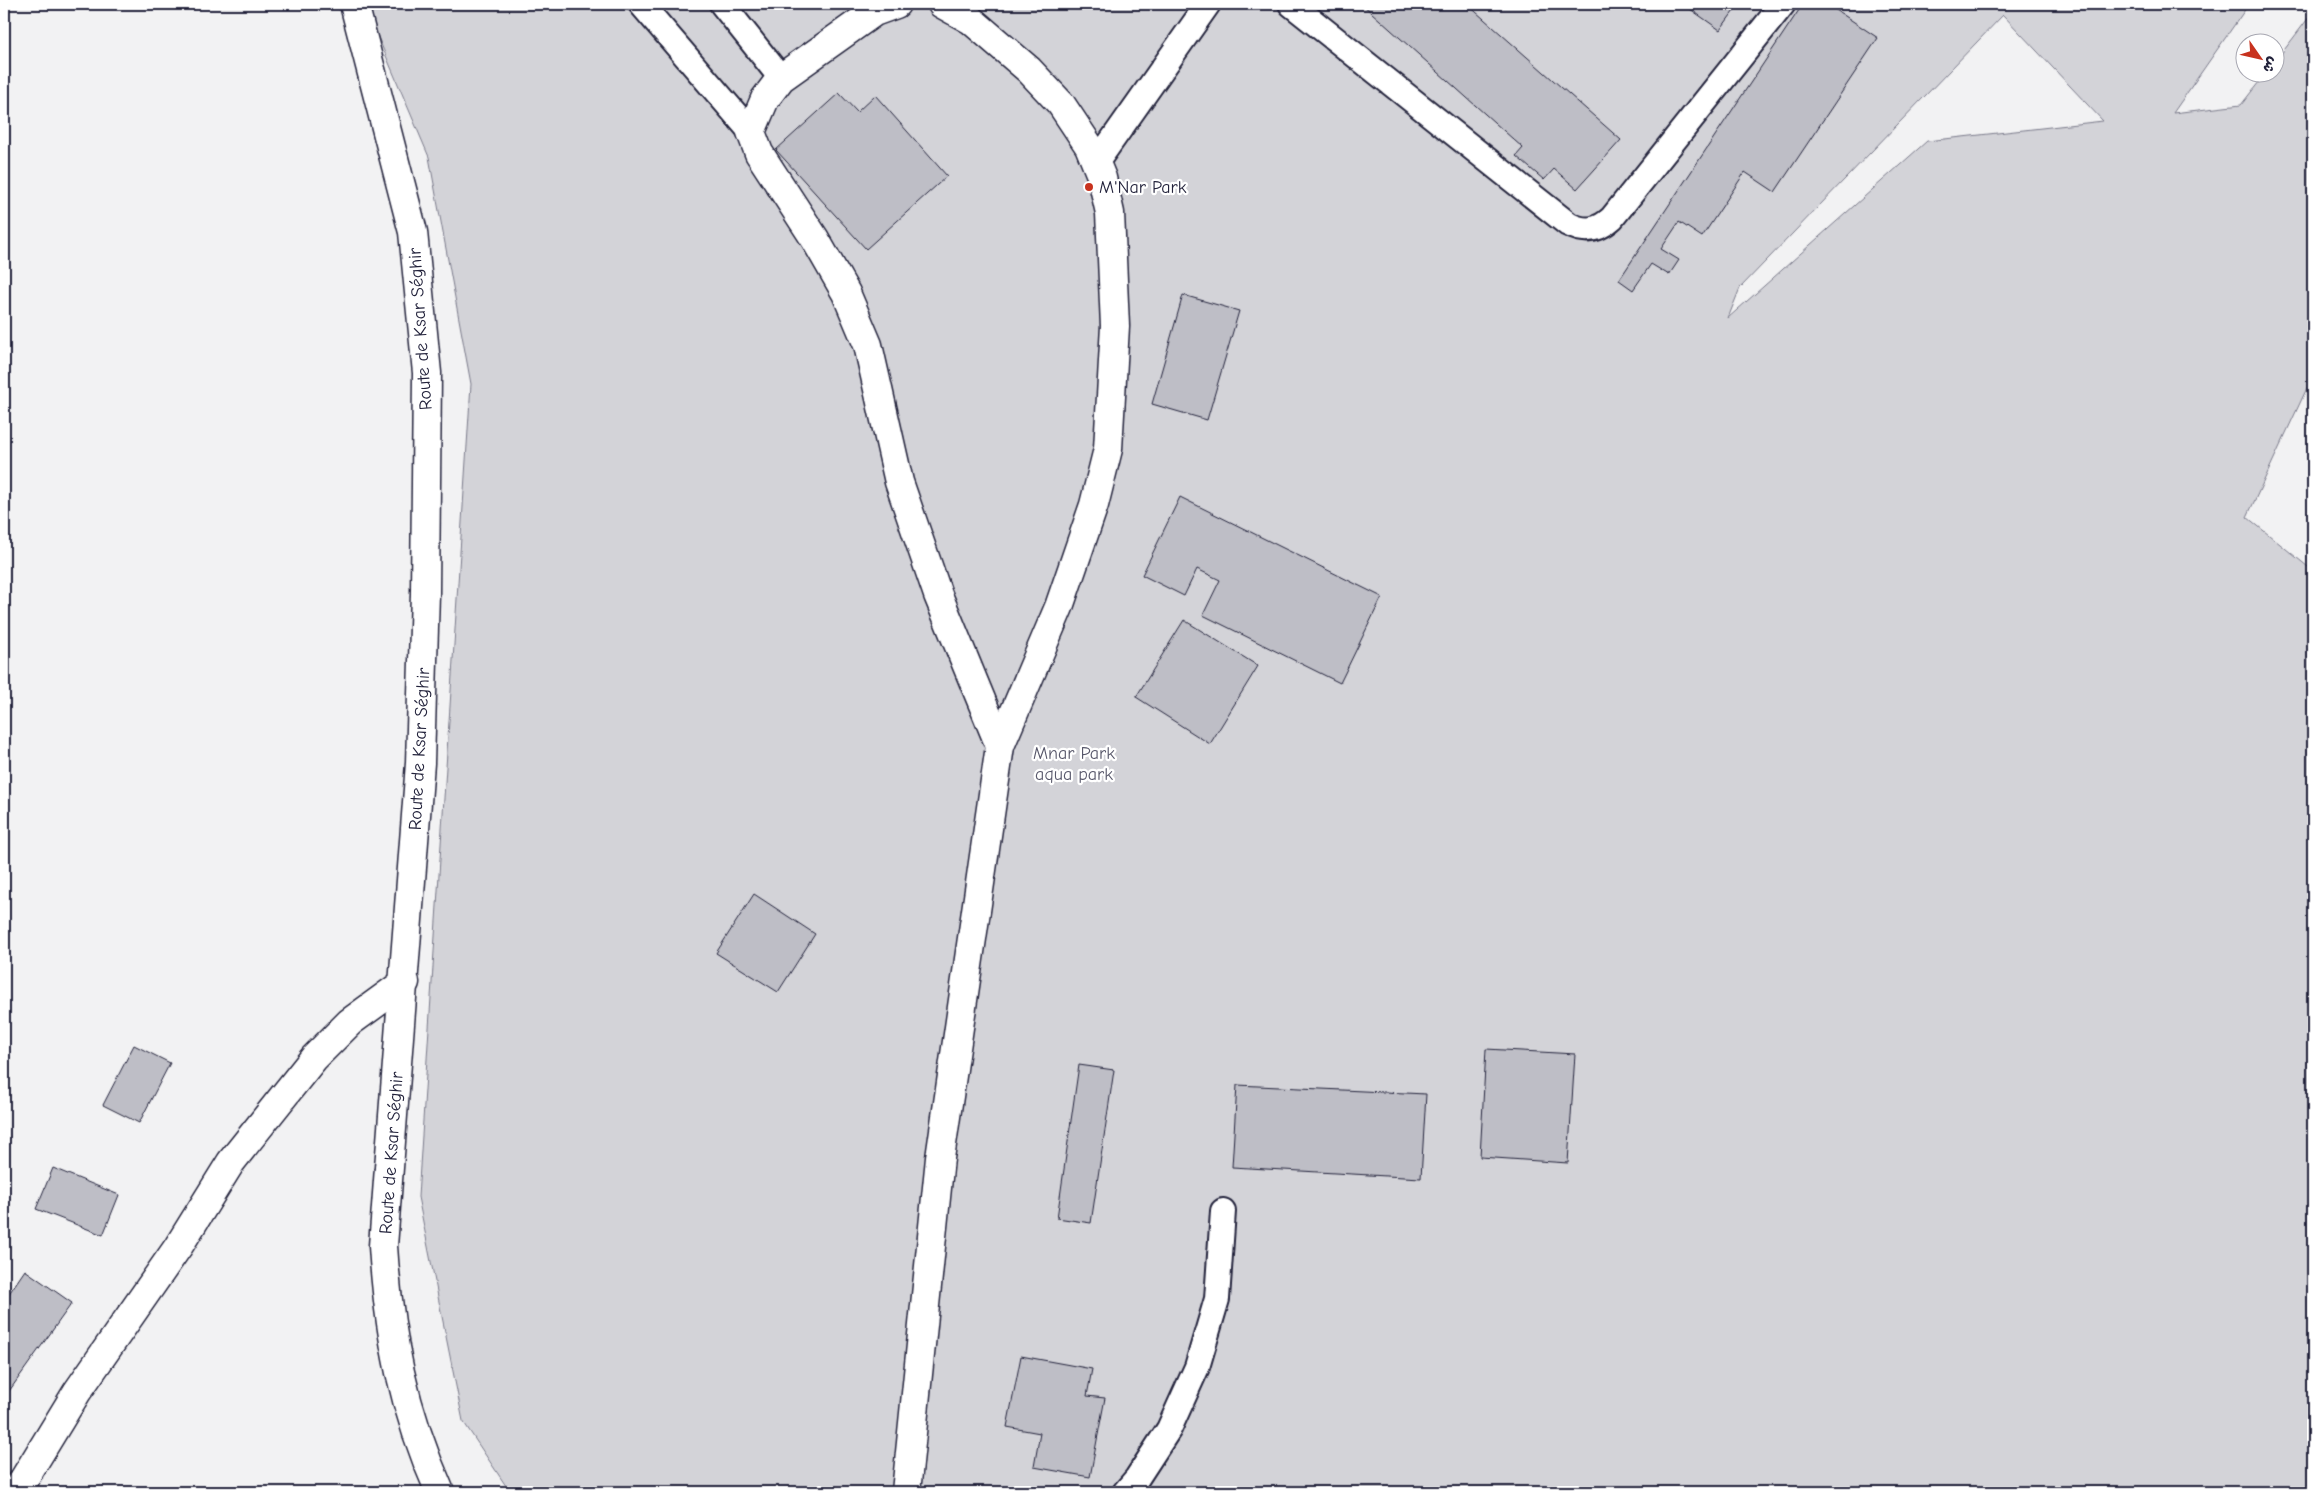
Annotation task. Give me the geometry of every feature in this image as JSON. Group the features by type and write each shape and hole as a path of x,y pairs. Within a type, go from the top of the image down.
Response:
{"street":[{"name":"Route de Ksar Séghir","path":"354,4 413,232 427,373 425,593 420,754 384,1246 387,1298 402,1383 422,1452 440,1492"},
{"path":"896,4 874,12 782,78 765,99 751,132 759,153 815,239 846,293 868,345 899,482 938,595 1000,746"},
{"path":"906,1492 940,1158 1000,746 1059,607 1094,505 1108,449 1115,326 1110,214 1102,178 1089,146 1061,104 1029,70 971,20 942,4"},
{"path":"16,1492 77,1392 178,1247 231,1162 314,1058 350,1022 404,982"}],"lane":[{"path":"641,4 751,132"},
{"path":"722,4 782,78"},
{"path":"1096,163 1208,4"},
{"path":"1291,4 1568,224 1579,229 1591,230 1603,227 1612,218 1783,4"},
{"path":"1125,1492 1137,1478 1169,1429 1197,1367 1217,1299 1223,1211"}],"green space":[{"name":"Mnar Park aqua park","path":"364,4 2249,4 2173,113 2241,105 2259,82 2284,82 2284,50 2313,12 2313,375 2247,517 2313,571 2313,1492 510,1492 463,1421 418,1197 471,384 429,157","holes":["2003,15 2103,121 1927,141 1728,318 1740,288"]}],"building":[{"path":"1362,4 1467,4 1621,140 1577,189 1554,169 1544,180 1516,156 1523,148"},
{"path":"1683,4 1739,4 1720,30"},
{"path":"1803,4 1827,4 1878,38 1775,192 1745,172 1702,237 1679,222 1661,249 1679,260 1669,275 1651,264 1633,290 1619,280"},
{"path":"839,93 857,112 875,95 947,176 866,249 776,150"},
{"path":"1183,295 1239,311 1207,420 1152,404"},
{"path":"1180,497 1382,597 1340,683 1203,615 1220,580 1197,569 1184,596 1142,575"},
{"path":"1184,620 1258,666 1210,744 1136,697"},
{"path":"754,894 815,934 778,992 716,953"},
{"path":"134,1045 170,1063 139,1123 103,1105"},
{"path":"1486,1049 1575,1054 1568,1163 1480,1157"},
{"path":"1079,1065 1114,1070 1091,1223 1057,1218"},
{"path":"1237,1085 1426,1094 1421,1178 1232,1167"},
{"path":"53,1168 119,1195 103,1235 36,1209"},
{"path":"25,1270 72,1303 7,1394 4,1392 4,1301"},
{"path":"1021,1356 1092,1369 1087,1396 1105,1398 1090,1477 1034,1467 1040,1433 1007,1427"}],"place":[{"name":"M'Nar Park","path":"1089,187"}]}
